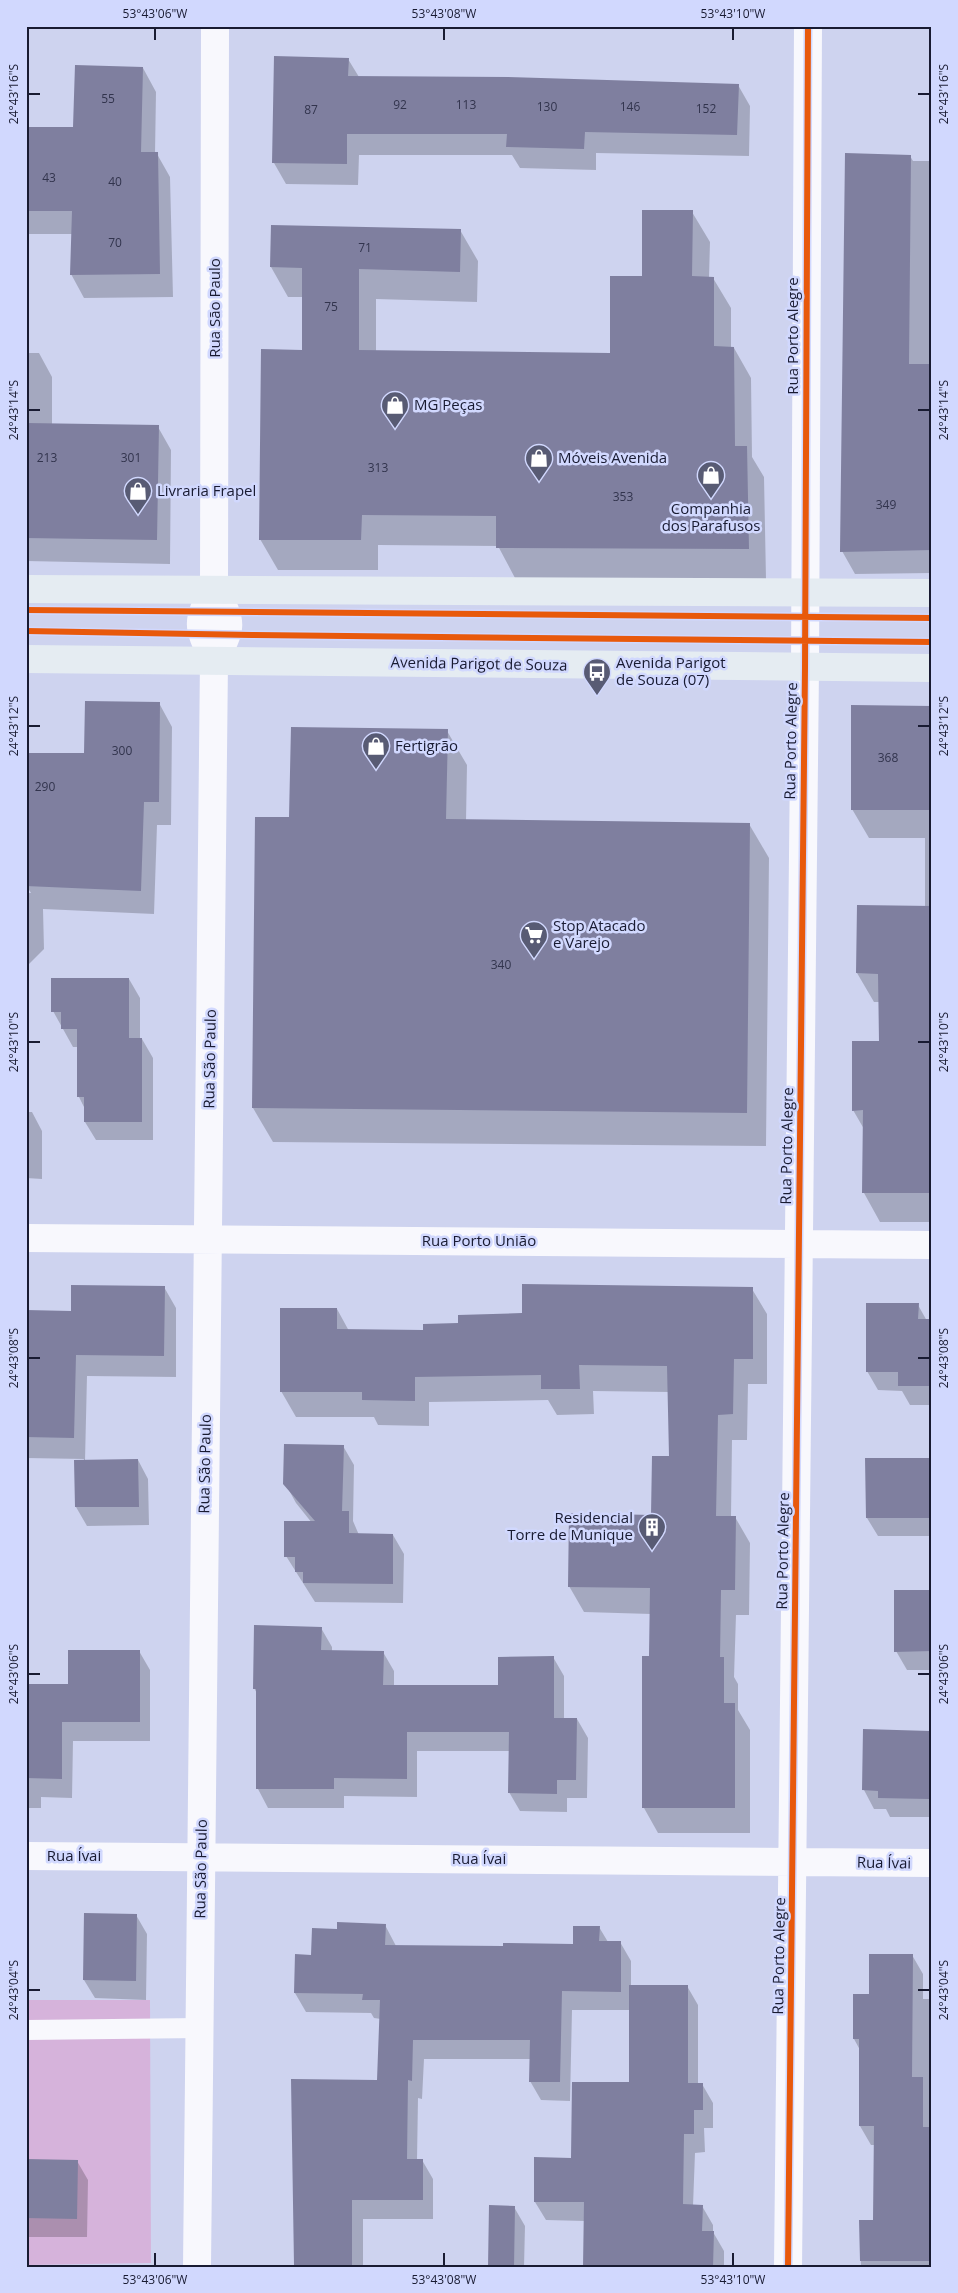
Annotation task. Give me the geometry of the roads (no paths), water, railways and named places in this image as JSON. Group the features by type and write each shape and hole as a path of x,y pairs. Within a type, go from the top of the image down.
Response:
{"main road":[{"path":"26,589 932,594"},
{"name":"Avenida Parigot de Souza","path":"26,659 932,668"}],"street":[{"name":"Rua São Paulo","path":"214,590 215,26"},
{"name":"Rua Porto Alegre","path":"788,2267 805,668 808,26"},
{"path":"214,590 228,613 228,635 214,660"},
{"name":"Rua São Paulo","path":"197,2267 214,660"},
{"name":"Rua Porto União","path":"26,1238 932,1245"},
{"name":"Rua Ívai","path":"26,1856 932,1863"}],"lane":[{"path":"26,2030 200,2028"}],"place":[{"name":"MG Peças","path":"395,429"},
{"name":"Móveis Avenida","path":"539,482"},
{"name":"Companhia dos Parafusos","path":"711,499"},
{"name":"Livraria Frapel","path":"138,515"},
{"name":"Avenida Parigot de Souza (07)","path":"597,696"},
{"name":"Fertigrão","path":"376,770"},
{"name":"Stop Atacado e Varejo","path":"534,959"},
{"name":"Residencial Torre de Munique","path":"652,1551"}]}
